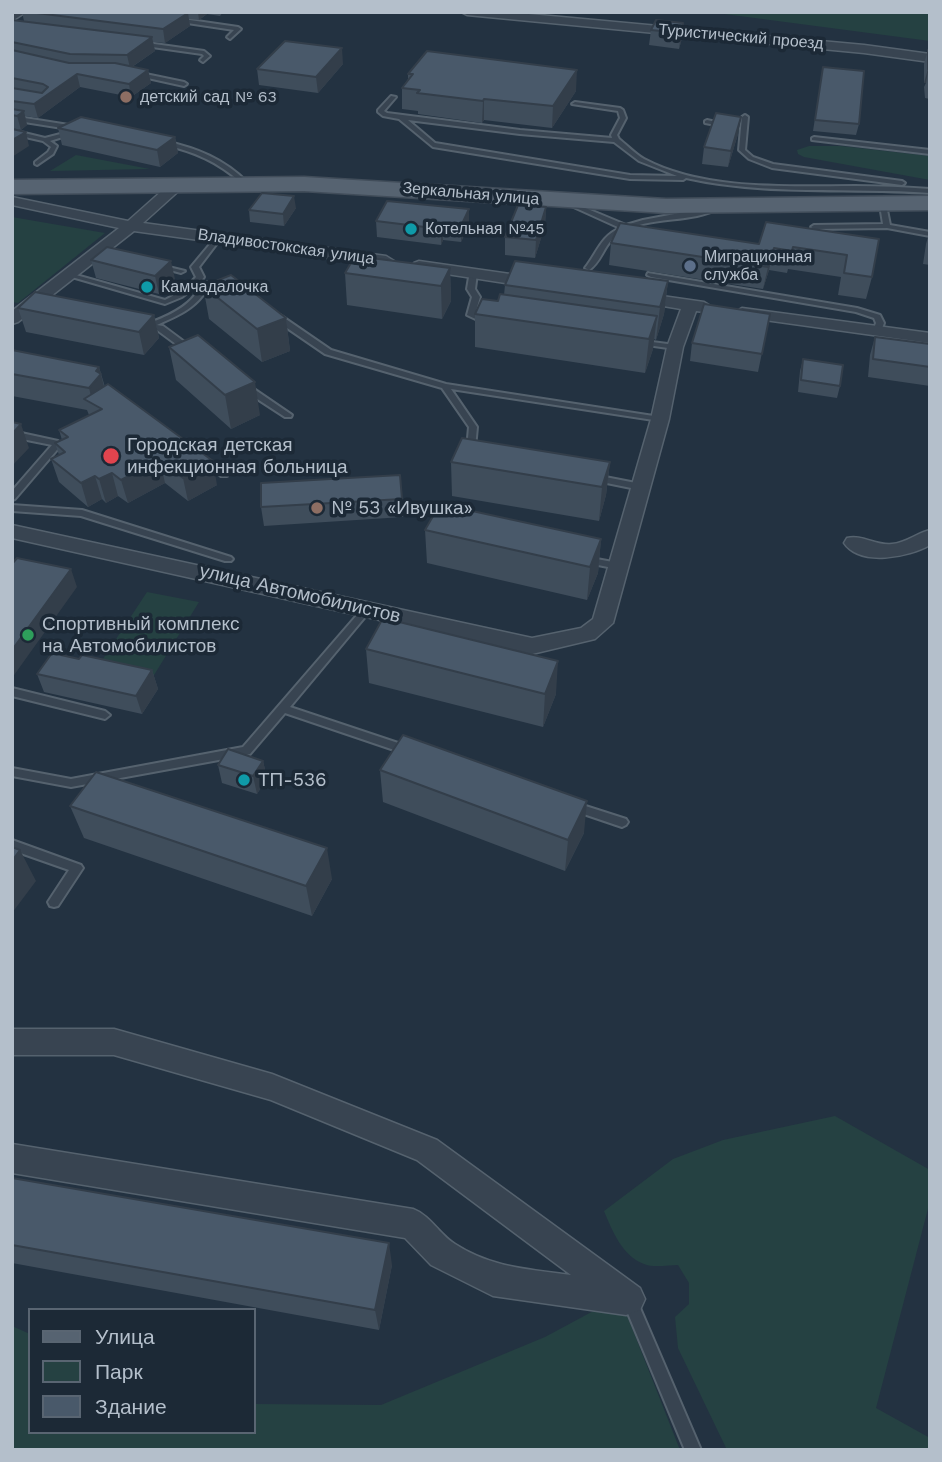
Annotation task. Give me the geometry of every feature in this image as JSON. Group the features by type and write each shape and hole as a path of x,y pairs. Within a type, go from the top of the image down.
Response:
{"main road":[{"name":"Зеркальная улица","path":"12,187 245,183 378,187 566,201 885,216 927,195"}],"street":[{"path":"12,18 20,12"},
{"name":"Туристический проезд","path":"467,12 864,49 930,58"},
{"path":"12,319 41,302 69,275 104,254 178,184"},
{"path":"36,205 60,187"},
{"name":"Владивостокская улица","path":"12,196 36,205"},
{"name":"Владивостокская улица","path":"12,201 131,226 553,285"},
{"path":"621,295 833,327 930,338"},
{"path":"618,566 660,419 676,347 690,305"},
{"path":"833,327 864,345 930,356"},
{"name":"улица Автомобилистов","path":"12,531 532,646 587,634 602,623 618,566"},
{"path":"854,543 869,550 895,553 906,550 930,536"},
{"path":"12,1042 114,1042 272,1087 427,1150 629,1299"},
{"path":"12,1158 413,1224 442,1254 493,1280 629,1299"}],"lane":[{"path":"165,18 238,29 230,37"},
{"path":"127,42 204,53 207,56 203,60"},
{"path":"126,72 184,84"},
{"path":"393,97 380,111 385,115 510,131 616,140 645,162 690,177 765,190 927,195"},
{"path":"575,104 622,112 623,118 614,135 616,140"},
{"path":"401,117 433,145 630,177 690,177"},
{"path":"745,117 742,147 744,153 765,164 880,179 927,195"},
{"path":"12,118 84,129 45,140"},
{"path":"707,122 735,126 745,132"},
{"path":"12,132 45,140 54,146 51,153 37,163"},
{"path":"874,138 930,149"},
{"path":"814,139 930,149"},
{"path":"158,142 206,153 245,183"},
{"path":"566,201 624,227"},
{"path":"589,268 599,257 604,242 624,227 701,214 723,207"},
{"path":"814,227 885,216 930,234"},
{"path":"69,275 165,302 176,298 197,282 200,277 195,267 218,238"},
{"path":"145,263 181,271"},
{"path":"473,273 471,289 476,298 471,315 497,322"},
{"path":"651,275 857,310 877,317 880,323 877,331"},
{"path":"197,282 226,289"},
{"path":"149,326 193,303 199,295 197,282"},
{"path":"268,310 328,352 444,386 660,419"},
{"path":"135,323 160,328 203,359"},
{"path":"634,341 676,347"},
{"path":"235,380 288,415"},
{"path":"444,386 474,427 471,449 481,457"},
{"path":"12,434 58,444 12,497"},
{"path":"193,451 224,474"},
{"path":"587,477 640,487"},
{"path":"12,508 82,513 228,559"},
{"path":"578,558 618,566"},
{"path":"12,772 71,783 246,751 367,609"},
{"path":"12,692 105,715"},
{"path":"282,708 426,756"},
{"path":"557,800 622,822"},
{"path":"12,845 77,868 54,902"},
{"path":"629,1299 693,1450"}],"green space":[{"path":"709,12 930,12 930,41"},
{"path":"809,146 841,146 930,156 930,180 798,154 797,150"},
{"path":"76,155 150,169 50,171"},
{"path":"12,217 105,233 18,303 12,302"},
{"path":"147,592 199,602 151,680 97,668"},
{"path":"835,1116 930,1170 930,1201 876,1408 930,1438 930,1450 727,1450 678,1348 675,1317 689,1304 689,1283 678,1265 648,1265 630,1255 619,1242 604,1211 673,1159 723,1140"},
{"path":"623,1305 680,1450 12,1450 12,1326 28,1333 28,1434 256,1434 256,1404 381,1405 545,1337 599,1308"}],"building":[{"path":"29,12 185,12 188,13 163,29"},
{"path":"12,20 152,37 127,55 70,54 12,42"},
{"path":"656,20 683,23 681,33 651,30"},
{"path":"285,41 342,48 316,77 257,69"},
{"path":"12,50 69,63 115,63 148,70 129,84 77,74 34,104 12,101 12,88 42,93 48,87 12,78"},
{"path":"928,50 930,68 928,69"},
{"path":"427,51 577,70 553,106 483,101 417,93 420,90 402,88 413,74 408,74"},
{"path":"823,67 864,71 859,124 815,120"},
{"path":"12,109 24,111 17,116 12,115"},
{"path":"716,113 741,117 731,151 704,147"},
{"path":"81,117 175,137 157,150 58,128"},
{"path":"12,129 26,132 12,140"},
{"path":"262,193 294,196 283,214 249,210"},
{"path":"387,201 469,209 461,226 443,224 441,229 376,221"},
{"path":"518,205 546,207 536,240 505,237"},
{"path":"766,222 879,239 872,277 844,273 847,255 793,247 792,251 774,248 768,267 611,243 620,223 759,244"},
{"path":"107,247 171,261 155,276 91,260"},
{"path":"355,256 450,268 441,286 345,273"},
{"path":"515,261 668,281 660,307 505,285"},
{"path":"231,275 286,318 257,329 203,286"},
{"path":"35,292 154,315 139,332 18,308"},
{"path":"500,294 657,316 649,339 475,314 482,299 498,301"},
{"path":"704,304 770,314 762,354 692,343"},
{"path":"198,335 255,382 225,395 169,347"},
{"path":"875,337 930,344 930,367 873,359"},
{"path":"12,350 99,367 96,371 101,374 89,388 12,374"},
{"path":"803,359 843,365 840,386 801,380"},
{"path":"108,384 213,461 183,478 160,460 121,480 112,473 99,479 95,476 81,483 51,459 65,452 55,443 68,437 59,430 102,409 84,399"},
{"path":"12,422 21,424 12,434"},
{"path":"462,438 610,462 602,487 451,462"},
{"path":"400,475 402,499 261,507 261,483"},
{"path":"440,504 601,539 590,567 425,530"},
{"path":"17,558 71,569 12,650 12,564"},
{"path":"383,618 558,661 545,694 366,649"},
{"path":"52,653 79,659 82,655 152,670 136,696 37,674"},
{"path":"403,735 587,801 568,840 380,770"},
{"path":"228,749 263,761 253,776 218,765"},
{"path":"96,772 327,848 306,886 70,806"},
{"path":"12,847 20,850 12,861"},
{"path":"12,1178 389,1243 375,1310 12,1245"}],"place":[{"name":"детский сад № 63","path":"126,97"},
{"name":"Котельная №45","path":"411,229"},
{"name":"Миграционная служба","path":"690,266"},
{"name":"Камчадалочка","path":"147,287"},
{"name":"Городская детская инфекционная больница","path":"111,456"},
{"name":"№ 53 «Ивушка»","path":"317,508"},
{"name":"Спортивный комплекс на Автомобилистов","path":"28,635"},
{"name":"ТП-536","path":"244,780"}]}
